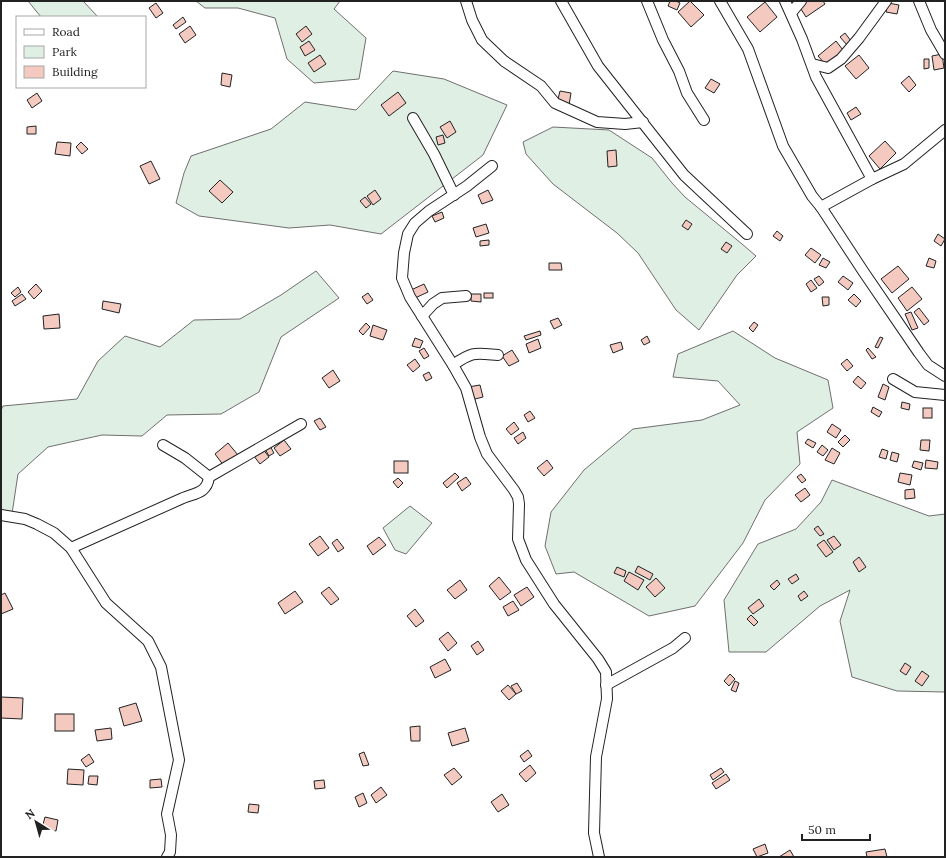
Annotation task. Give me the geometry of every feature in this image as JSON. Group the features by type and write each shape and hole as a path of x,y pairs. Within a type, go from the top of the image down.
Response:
{"street":[{"path":"466,1 472,20 482,40 504,61 541,86 555,103 597,122 625,124 643,122"},
{"path":"561,1 598,66 684,175 747,234"},
{"path":"647,1 663,40 688,92 704,120"},
{"path":"720,1 748,49 783,146 812,196 821,207 862,271 919,353 928,365 945,376"},
{"path":"786,1 816,77 872,179"},
{"path":"791,13 800,1"},
{"path":"812,64 828,68 841,59 859,38 886,1"},
{"path":"919,1 931,30 945,54"},
{"path":"413,118 434,154 454,195"},
{"path":"821,207 872,179 904,164 945,130"},
{"path":"492,166 454,195 429,211 415,223 408,234 404,253 402,278 410,297 454,365 466,388 480,436 487,454 518,497 518,538 526,560 554,604 598,659 606,672 607,698 596,757 594,833 599,857"},
{"path":"422,316 433,304 442,298 466,296"},
{"path":"454,365 467,356 476,353 498,355"},
{"path":"893,379 915,392 945,394"},
{"path":"209,477 301,424"},
{"path":"163,445 185,458 209,477"},
{"path":"71,548 182,498 201,492 208,485 209,477"},
{"path":"1,514 31,521 54,533 71,548 106,603 148,641 161,667 178,760 167,814 171,835 170,852 167,857"},
{"path":"606,685 673,648 685,638"}],"green space":[{"path":"28,1 83,1 97,16 40,16"},
{"path":"196,1 340,1 334,9 366,38 359,79 314,83 287,59 275,18 238,8 205,8"},
{"path":"393,71 444,79 507,105 483,155 381,234 330,225 289,228 199,216 176,203 184,173 191,156 271,129 305,102 356,110"},
{"path":"553,127 609,130 652,158 685,197 756,256 737,275 699,330 676,310 638,253 617,233 553,184 526,154 523,142"},
{"path":"316,271 339,298 281,337 259,392 221,414 167,415 142,436 102,435 48,447 18,474 12,514 1,517 1,410 3,406 77,399 98,361 125,336 160,347 194,320 240,319 281,295"},
{"path":"733,331 775,358 828,380 833,408 797,432 800,464 765,500 743,543 695,606 649,616 574,572 556,574 545,546 551,512 584,470 633,429 702,420 740,405 718,381 673,377 678,354"},
{"path":"832,480 929,516 945,514 945,692 897,691 852,677 840,621 850,590 820,606 766,652 729,652 724,600 758,544 796,529 821,502"},
{"path":"410,506 432,523 406,554 395,550 383,528"}],"building":[{"path":"670,1 680,3 677,10 668,6"},
{"path":"690,1 704,15 691,27 678,12"},
{"path":"807,1 823,1 825,4 806,17 799,6"},
{"path":"765,2 777,17 760,32 747,17"},
{"path":"156,3 163,13 156,18 149,8"},
{"path":"888,3 899,5 897,14 886,12"},
{"path":"183,17 186,22 176,29 173,25"},
{"path":"190,26 196,35 185,43 179,34"},
{"path":"306,26 312,34 302,42 296,34"},
{"path":"845,33 851,41 847,45 840,37"},
{"path":"309,41 315,50 305,56 300,47"},
{"path":"836,41 843,50 826,65 818,56"},
{"path":"942,54 944,68 934,70 932,56"},
{"path":"320,55 326,64 314,72 308,63"},
{"path":"859,55 869,68 856,79 845,66"},
{"path":"924,59 929,59 929,68 924,69"},
{"path":"222,73 232,75 230,87 221,85"},
{"path":"909,76 916,85 909,92 901,83"},
{"path":"711,79 720,84 714,93 705,88"},
{"path":"560,91 571,93 569,105 557,103"},
{"path":"398,92 406,103 389,116 381,105"},
{"path":"37,93 42,101 32,108 27,100"},
{"path":"856,107 861,114 851,120 847,113"},
{"path":"450,121 456,132 447,138 440,127"},
{"path":"36,126 36,134 27,134 27,127"},
{"path":"443,135 445,143 438,145 436,137"},
{"path":"885,141 896,153 880,169 869,156"},
{"path":"57,142 71,143 70,156 55,154"},
{"path":"81,142 88,149 82,154 76,147"},
{"path":"616,150 617,166 608,167 607,151"},
{"path":"151,161 160,179 149,184 140,166"},
{"path":"220,180 233,192 222,203 209,191"},
{"path":"375,190 381,199 373,205 367,196"},
{"path":"488,190 493,200 482,204 478,195"},
{"path":"365,197 371,204 366,208 360,201"},
{"path":"442,212 444,218 435,222 432,216"},
{"path":"686,220 692,224 688,230 682,226"},
{"path":"486,224 489,233 476,237 473,228"},
{"path":"777,231 783,236 780,241 773,236"},
{"path":"938,234 945,239 941,246 934,241"},
{"path":"489,240 489,245 480,246 480,241"},
{"path":"726,242 732,246 727,253 721,249"},
{"path":"811,248 821,255 815,263 805,255"},
{"path":"823,258 830,262 826,268 819,265"},
{"path":"929,258 936,261 934,268 926,266"},
{"path":"549,263 561,263 562,270 549,270"},
{"path":"898,266 909,279 892,293 881,279"},
{"path":"819,276 824,282 819,286 814,279"},
{"path":"843,276 853,283 848,290 838,282"},
{"path":"811,280 817,288 811,292 806,284"},
{"path":"36,284 42,291 34,299 28,292"},
{"path":"424,284 428,292 415,298 411,290"},
{"path":"18,287 21,292 15,297 11,293"},
{"path":"912,287 922,299 907,311 898,298"},
{"path":"368,293 373,300 367,304 362,297"},
{"path":"484,293 493,293 493,298 484,298"},
{"path":"22,294 26,299 15,306 12,301"},
{"path":"471,294 481,294 481,302 471,301"},
{"path":"854,294 861,301 856,307 848,300"},
{"path":"822,297 829,297 829,305 823,306"},
{"path":"103,301 121,304 119,313 102,309"},
{"path":"919,308 929,321 924,325 914,312"},
{"path":"911,312 918,328 912,330 905,314"},
{"path":"59,314 60,328 44,329 43,316"},
{"path":"558,318 562,325 554,329 550,321"},
{"path":"754,322 758,325 753,332 749,328"},
{"path":"366,323 370,327 363,335 359,331"},
{"path":"373,325 387,330 383,340 370,336"},
{"path":"540,331 541,335 526,340 524,336"},
{"path":"647,336 650,342 644,345 641,340"},
{"path":"880,337 883,338 878,348 875,347"},
{"path":"415,338 423,341 420,348 412,346"},
{"path":"538,339 541,348 529,353 526,344"},
{"path":"621,342 623,349 613,353 610,345"},
{"path":"424,348 429,356 424,359 419,351"},
{"path":"868,348 876,357 872,359 866,350"},
{"path":"512,350 519,361 509,366 502,356"},
{"path":"415,359 420,366 413,372 407,365"},
{"path":"847,359 853,366 847,371 841,364"},
{"path":"333,370 340,381 329,388 322,378"},
{"path":"429,372 432,378 426,381 423,375"},
{"path":"858,376 866,383 861,389 853,382"},
{"path":"883,384 889,387 885,400 878,397"},
{"path":"480,385 483,397 471,400 468,387"},
{"path":"902,402 910,404 909,410 901,408"},
{"path":"873,407 882,412 879,417 871,412"},
{"path":"923,408 932,408 932,418 923,418"},
{"path":"530,411 535,418 528,422 524,415"},
{"path":"320,418 326,427 320,430 314,421"},
{"path":"514,422 519,429 511,435 506,429"},
{"path":"832,424 841,430 836,438 827,432"},
{"path":"523,432 526,438 518,444 514,438"},
{"path":"845,435 850,440 843,447 838,442"},
{"path":"808,439 816,443 813,448 805,443"},
{"path":"284,440 291,449 280,456 274,448"},
{"path":"921,440 930,440 929,451 920,450"},
{"path":"228,443 238,455 224,466 215,454"},
{"path":"822,445 828,450 823,456 817,452"},
{"path":"270,446 274,453 269,456 265,449"},
{"path":"262,448 269,457 260,464 253,455"},
{"path":"832,448 840,453 834,464 825,460"},
{"path":"882,449 888,451 886,459 879,457"},
{"path":"892,452 899,454 897,462 890,460"},
{"path":"547,460 553,468 544,476 537,468"},
{"path":"926,460 938,462 937,469 925,468"},
{"path":"394,461 408,461 408,473 394,473"},
{"path":"914,461 923,463 921,470 912,467"},
{"path":"455,473 459,477 447,488 443,483"},
{"path":"900,473 912,475 910,485 898,482"},
{"path":"801,474 806,480 802,483 797,477"},
{"path":"466,477 471,484 462,491 457,483"},
{"path":"398,478 403,483 398,488 393,482"},
{"path":"805,488 810,495 801,502 795,495"},
{"path":"914,489 915,498 905,499 905,490"},
{"path":"818,526 824,534 820,536 814,529"},
{"path":"320,536 329,548 318,556 309,544"},
{"path":"834,536 841,545 834,550 827,540"},
{"path":"379,537 386,545 373,555 367,546"},
{"path":"337,539 344,548 338,552 332,543"},
{"path":"824,540 833,552 826,557 817,545"},
{"path":"859,557 866,567 859,572 853,562"},
{"path":"638,566 653,574 650,580 635,572"},
{"path":"617,567 626,571 624,577 614,573"},
{"path":"629,572 644,580 638,590 624,581"},
{"path":"796,574 799,579 792,584 788,579"},
{"path":"499,577 511,592 500,600 489,586"},
{"path":"656,578 665,588 655,597 646,587"},
{"path":"460,580 467,590 455,599 447,590"},
{"path":"777,580 780,584 774,590 770,586"},
{"path":"329,587 339,599 331,605 321,593"},
{"path":"527,587 534,597 521,606 514,595"},
{"path":"295,591 303,602 285,614 278,603"},
{"path":"804,591 808,596 801,601 798,596"},
{"path":"5,593 13,609 1,614 1,595"},
{"path":"759,599 764,606 753,614 748,608"},
{"path":"513,601 519,610 508,616 503,607"},
{"path":"415,609 424,621 416,627 407,616"},
{"path":"751,615 758,622 754,626 747,619"},
{"path":"448,632 457,643 448,651 439,639"},
{"path":"478,641 484,650 477,655 471,646"},
{"path":"445,659 451,670 435,678 430,667"},
{"path":"905,663 911,667 906,675 900,671"},
{"path":"922,671 929,676 922,686 915,681"},
{"path":"730,674 735,679 729,686 724,681"},
{"path":"735,681 739,683 736,692 731,690"},
{"path":"517,683 522,691 516,694 511,686"},
{"path":"508,685 516,694 509,700 501,691"},
{"path":"1,697 23,698 22,719 1,718"},
{"path":"136,703 142,721 124,726 119,708"},
{"path":"55,714 74,714 74,731 55,731"},
{"path":"420,726 420,741 411,741 410,727"},
{"path":"111,728 112,739 97,741 95,730"},
{"path":"465,728 469,741 452,746 448,733"},
{"path":"528,750 532,756 524,762 520,756"},
{"path":"364,752 369,765 363,766 359,754"},
{"path":"89,754 94,762 86,767 81,760"},
{"path":"530,765 536,773 526,782 519,774"},
{"path":"454,768 462,777 452,785 444,775"},
{"path":"721,768 724,772 713,780 710,775"},
{"path":"68,769 84,770 83,785 67,784"},
{"path":"726,774 730,780 716,789 712,783"},
{"path":"89,776 98,776 97,785 88,784"},
{"path":"161,779 162,787 150,788 150,780"},
{"path":"324,780 325,788 315,789 314,781"},
{"path":"381,787 387,795 376,803 371,795"},
{"path":"363,793 367,803 359,807 355,797"},
{"path":"502,794 509,805 498,812 491,802"},
{"path":"249,804 259,805 258,813 248,812"},
{"path":"45,817 58,820 56,831 42,828"},
{"path":"765,844 768,853 757,857 753,849"},
{"path":"885,849 887,857 867,857 866,852"},
{"path":"790,850 794,857 779,857"}]}
